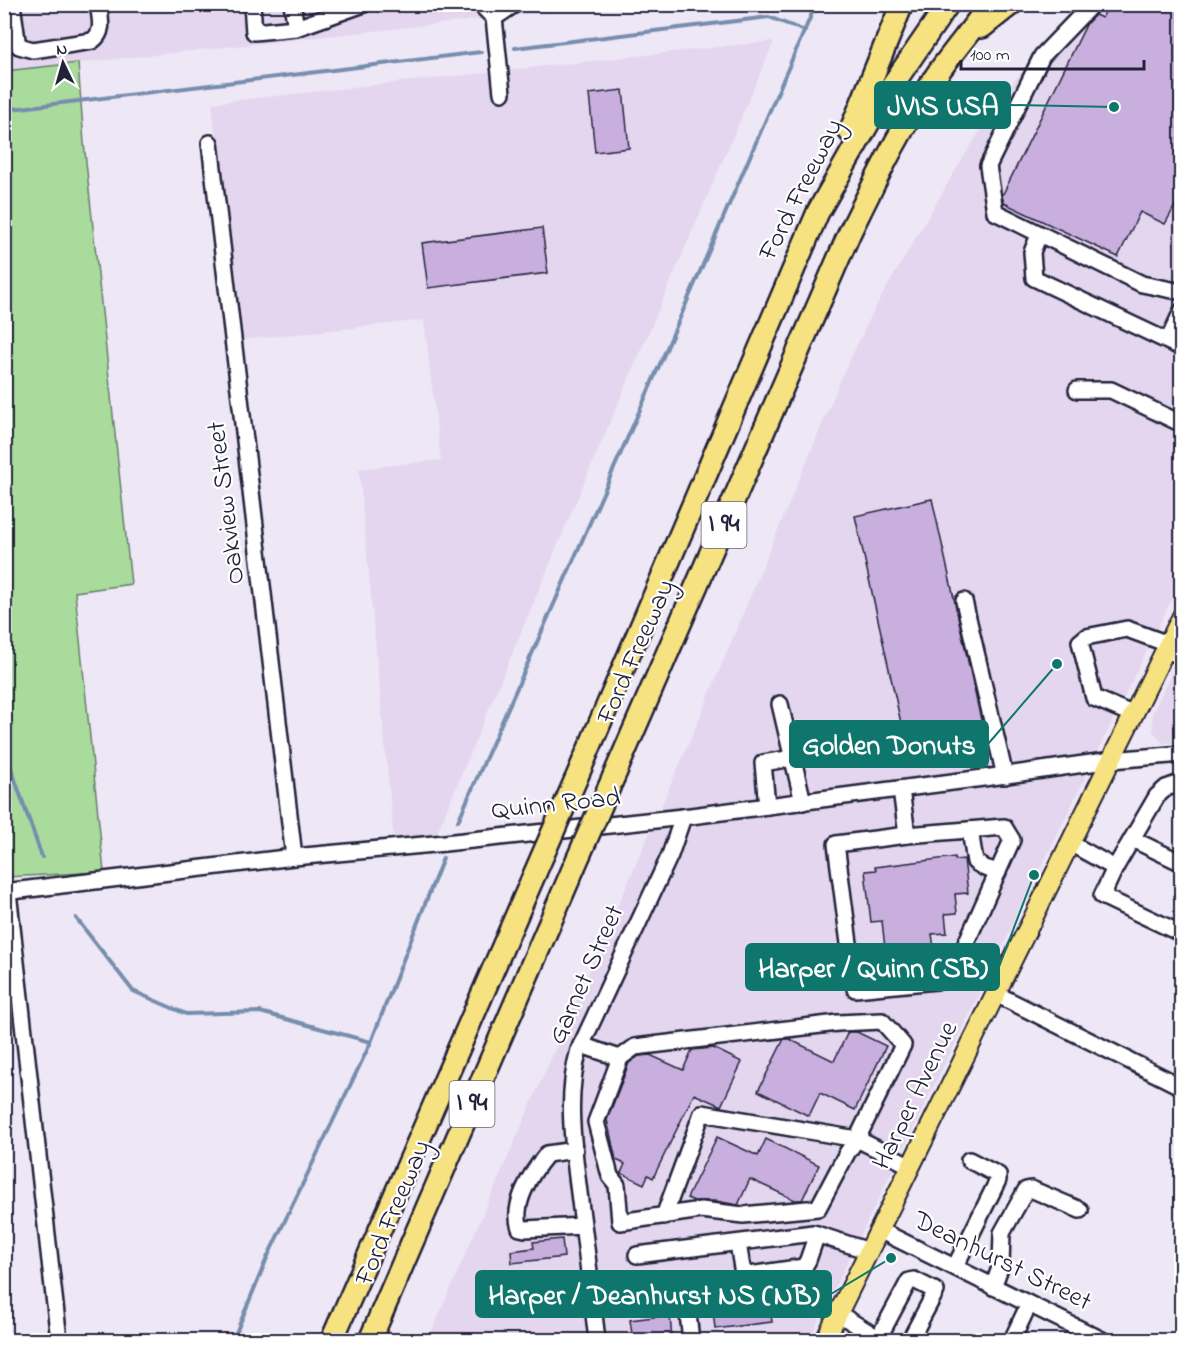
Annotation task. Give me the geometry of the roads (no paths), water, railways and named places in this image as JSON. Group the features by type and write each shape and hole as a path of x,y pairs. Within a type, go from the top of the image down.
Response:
{"highway":[{"path":"818,212 902,4"},
{"name":"Ford Freeway","path":"332,1341 576,779 818,212 878,106 948,4"},
{"name":"Ford Freeway","path":"370,1341 855,222 912,114 940,71 990,4"},
{"path":"958,46 1011,4"}],"main road":[{"name":"Harper Avenue","path":"825,1341 1134,714 1172,650 1182,616"}],"street":[{"path":"12,4 17,40 20,46 33,50 92,41 97,38 101,26 98,4"},
{"path":"252,4 254,32 296,28 364,4"},
{"path":"292,4 296,28"},
{"path":"480,4 494,18 502,93"},
{"path":"494,18 515,4"},
{"path":"1092,4 1042,56 988,166 995,212 1142,284 1182,291"},
{"name":"Oakview Street","path":"210,143 294,857"},
{"path":"1039,235 1032,252 1034,278 1175,344 1182,311"},
{"path":"1077,390 1111,390 1182,424"},
{"path":"964,601 1005,776"},
{"path":"1134,714 1094,698 1080,642 1086,636 1127,629 1172,650"},
{"path":"780,704 803,802"},
{"name":"Quinn Road","path":"6,892 294,857 683,817 1005,776 1112,759 1182,754"},
{"path":"767,806 763,763 793,758"},
{"path":"1182,786 1177,784 1166,788 1156,796 1115,868 1102,896 1182,934"},
{"path":"901,789 907,835"},
{"name":"Garnet Street","path":"597,1341 575,1150 571,1088 574,1065 581,1045 670,855 683,817"},
{"path":"1004,827 1012,840 960,957 946,980 855,989 836,844 907,835 1004,827"},
{"path":"970,830 975,862 998,872"},
{"path":"1132,838 1182,863"},
{"path":"1070,843 1115,868"},
{"path":"6,892 59,1341"},
{"path":"960,957 1005,976"},
{"path":"996,994 1182,1086"},
{"path":"882,1021 903,1045 857,1139 847,1153 818,1208 743,1215 701,1210 620,1222 617,1185 610,1176 596,1122 620,1058 635,1047 838,1023 882,1021"},
{"path":"581,1045 620,1058"},
{"path":"664,1215 702,1113 857,1139 911,1166"},
{"path":"575,1150 547,1154 536,1167 517,1206 516,1219 520,1228 583,1226"},
{"path":"955,1268 998,1180 998,1175 969,1160"},
{"path":"993,1287 1001,1265 1002,1233 1026,1190 1031,1188 1080,1210"},
{"name":"Deanhurst Street","path":"879,1230 1102,1341"},
{"path":"637,1255 817,1234 869,1251"},
{"path":"738,1243 742,1268 746,1275 749,1275 804,1267 817,1234"},
{"path":"839,1314 879,1340 909,1281 914,1280 936,1291 910,1341"},
{"path":"1012,1341 1029,1304"},
{"path":"688,1314 691,1341"}],"waterway":[{"path":"458,821 816,4"},
{"path":"515,48 769,17 805,31"},
{"path":"4,110 481,52"},
{"path":"4,748 42,857"},
{"path":"233,1340 267,1258 371,1042 443,858"},
{"path":"76,918 133,991 186,1014 260,1012 371,1042"}],"place":[{"name":"JVIS USA","path":"1114,107"},
{"name":"Golden Donuts","path":"1057,664"},
{"name":"Harper / Quinn (SB)","path":"1034,875"},
{"name":"Harper / Deanhurst NS (NB)","path":"891,1258"}]}
